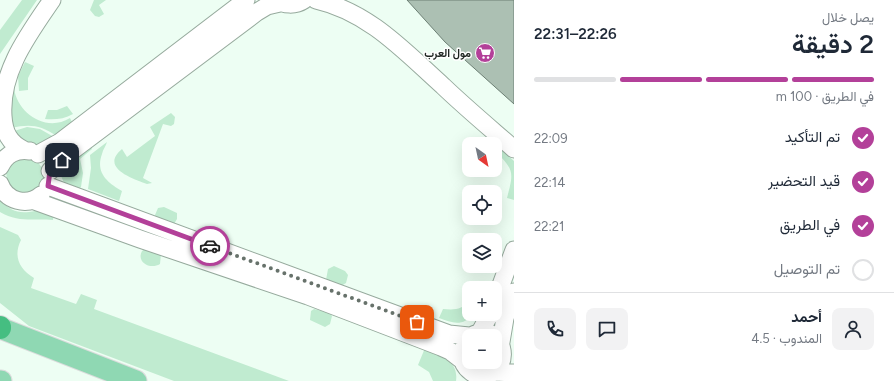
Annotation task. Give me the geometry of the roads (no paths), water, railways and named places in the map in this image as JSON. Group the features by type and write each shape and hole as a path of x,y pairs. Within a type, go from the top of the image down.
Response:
{"main road":[{"path":"0,328 136,381"}],"street":[{"path":"0,72 8,56 43,0"},
{"path":"49,179 44,158 12,142 5,130 2,108 5,85 15,59 52,0"},
{"path":"0,166 10,154 31,152 55,145 70,135 246,0"},
{"path":"32,200 44,192 49,179 68,154 257,12 277,1 294,4 304,0"},
{"path":"316,0 331,4 357,15 382,31 459,101 514,148"},
{"path":"342,0 369,14 392,31 514,139"},
{"path":"0,146 0,166"},
{"path":"49,179 444,332 462,336"},
{"path":"0,184 10,198 17,200 32,200 140,239 308,296 441,347 450,351 464,370 490,376 514,373"},
{"path":"502,282 514,250"},
{"path":"490,376 504,361 507,349 503,324 514,292"},
{"path":"478,329 484,321"}],"place":[{"name":"مول العرب","path":"485,53"}]}
